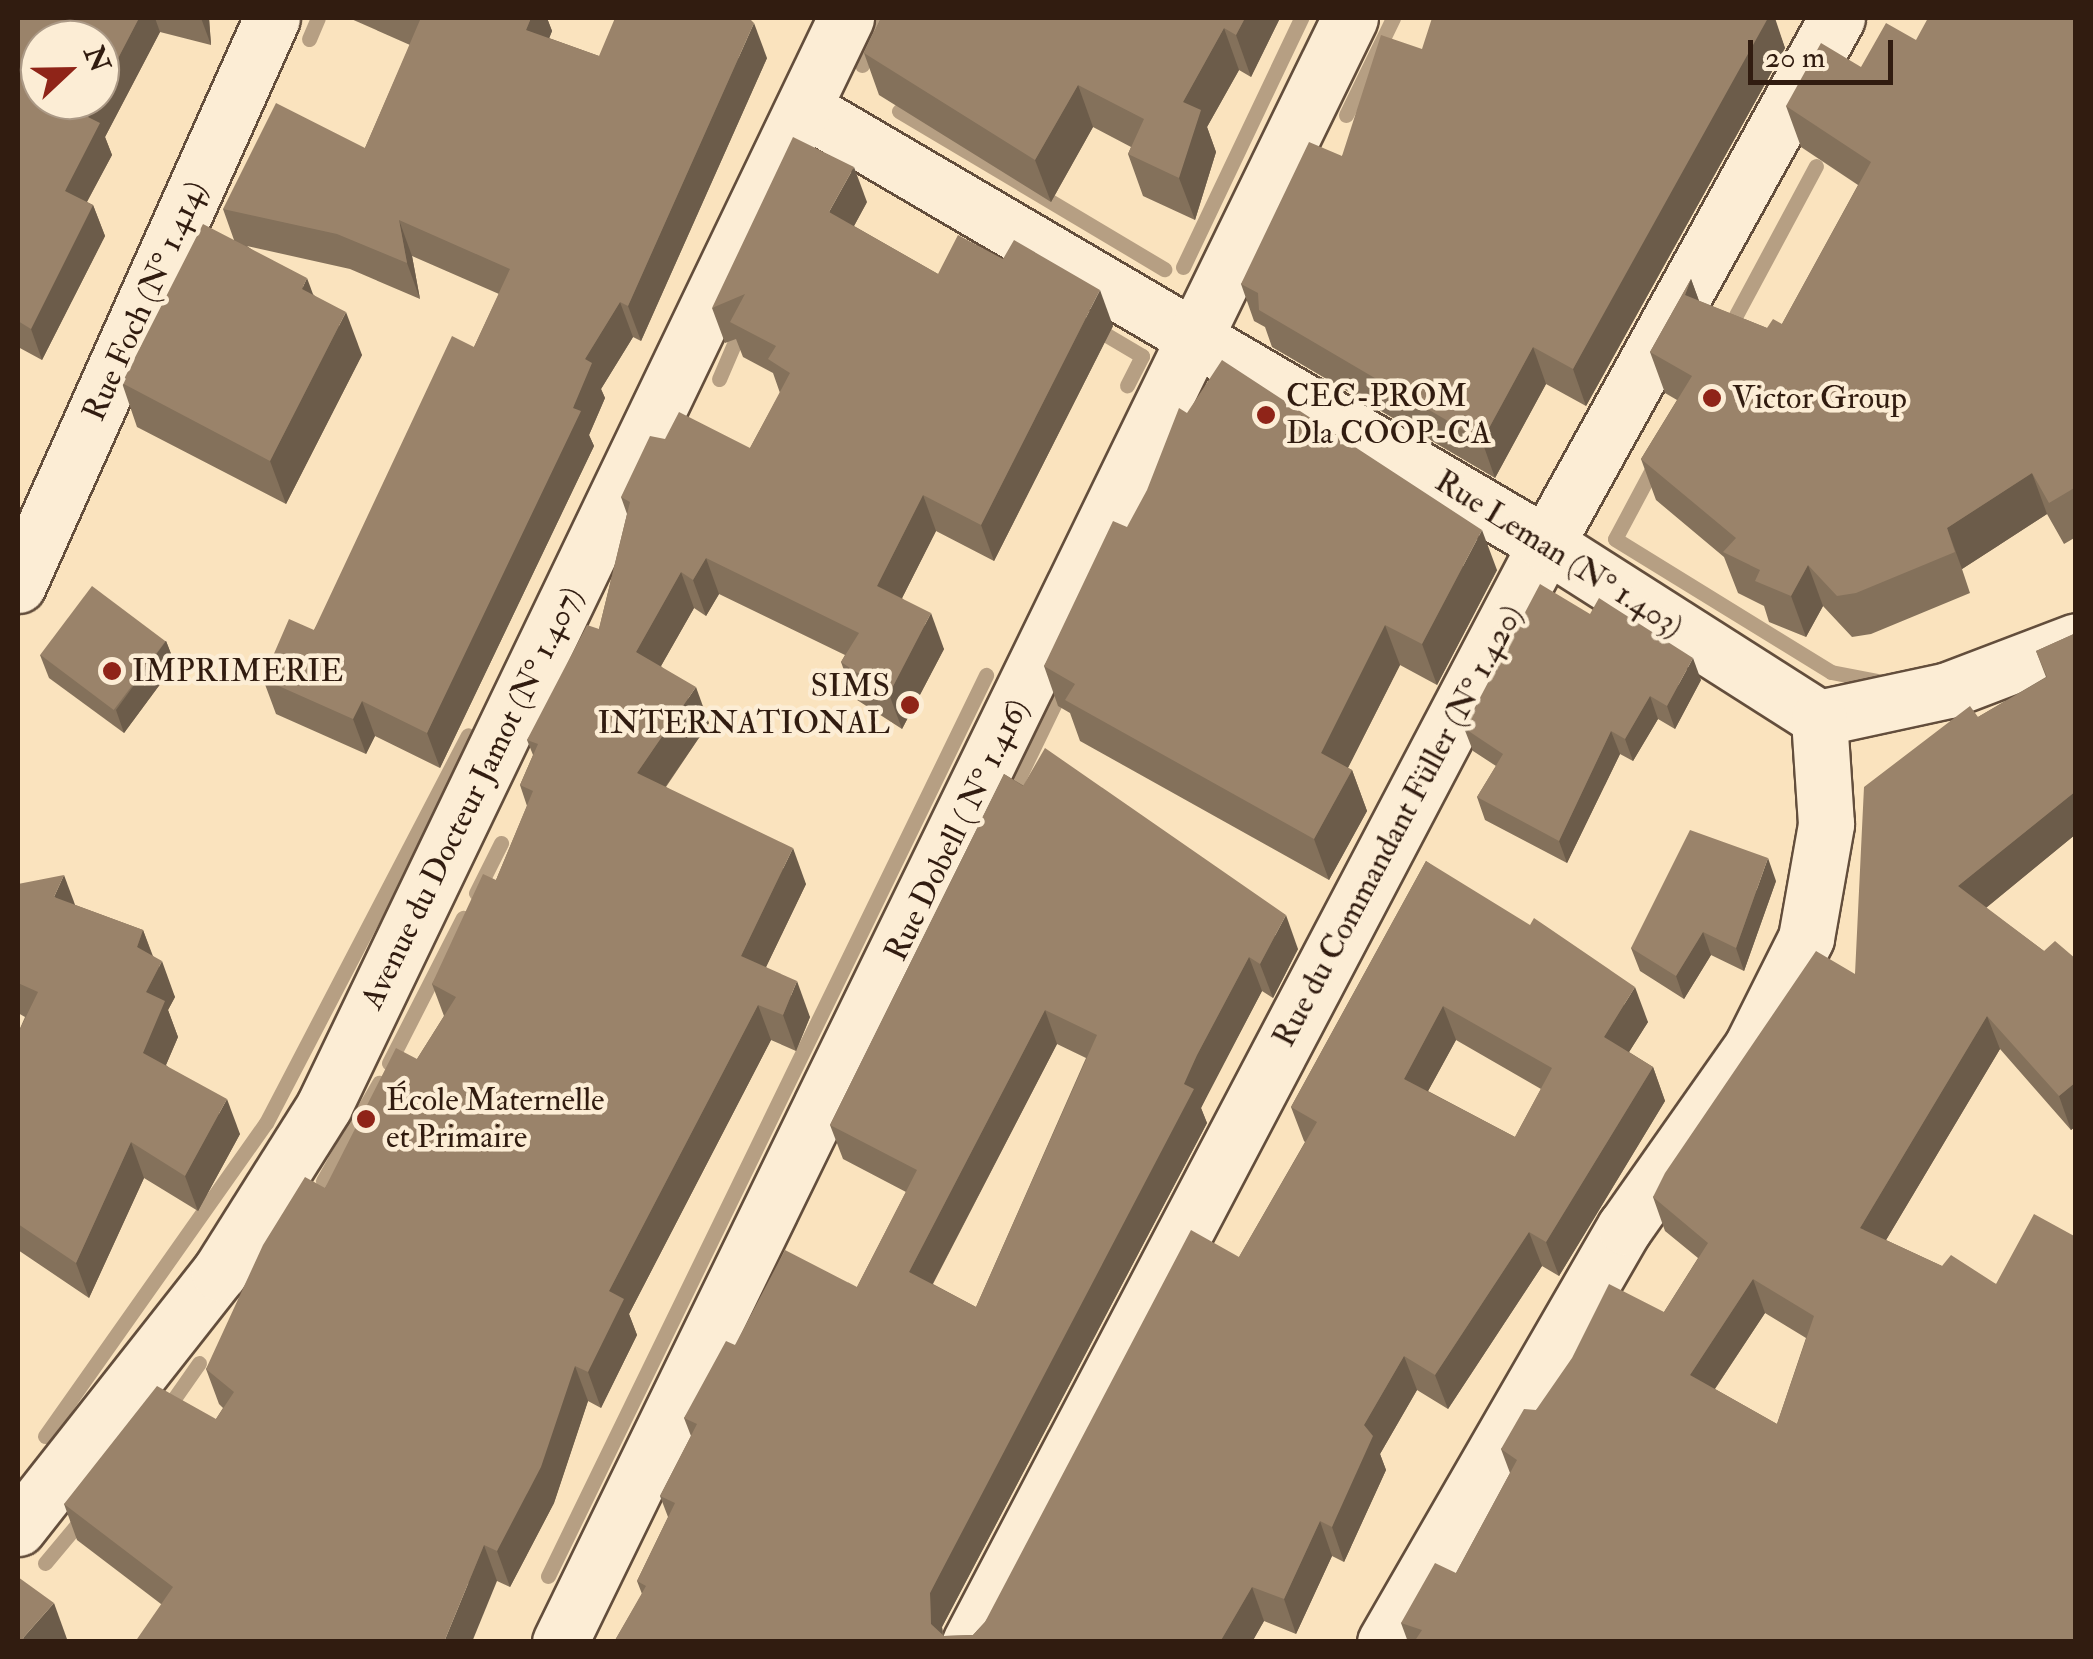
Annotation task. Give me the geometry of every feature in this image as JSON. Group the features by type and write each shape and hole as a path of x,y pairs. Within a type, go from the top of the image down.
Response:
{"street":[{"name":"Rue Foch (N° 1.414)","path":"18,585 272,18"},
{"name":"Avenue du Docteur Jamot (N° 1.407)","path":"18,1528 219,1273 324,1106 846,18"},
{"name":"Rue Dobell ( N° 1.416)","path":"560,1642 1199,336 1350,18"},
{"name":"Rue du Commandant Füller (N° 1.420)","path":"970,1642 1546,544 1837,18"},
{"name":"Rue Leman (N° 1.403)","path":"804,109 1199,336 1546,544 1818,718"},
{"path":"1385,1642 1625,1227 1752,1046 1806,938 1826,824 1818,718 1948,690 2076,641"}],"building":[{"path":"18,18 139,18 120,55 120,20 20,20 20,120 100,123 65,191 93,205 31,329 18,321"},
{"path":"415,18 531,18 526,30 599,56 615,18 749,18 754,23 628,306 620,302 585,359 592,363 573,408 581,411 427,733 362,701 353,719 263,679 289,619 314,630 452,336 474,347 510,269 399,220 407,263 337,234 223,209 276,103 365,148 420,20"},
{"path":"881,18 1245,18 1236,35 1224,28 1183,102 1201,110 1179,178 1128,154 1144,119 1078,85 1035,160 864,53"},
{"path":"1432,18 1768,18 1573,369 1533,347 1482,441 1259,310 1258,293 1241,284 1309,142 1342,156 1381,35 1422,49"},
{"path":"1928,18 2076,18 2076,487 2049,503 2032,473 1947,528 1955,552 1856,593 1837,596 1808,565 1791,596 1755,581 1760,570 1723,552 1736,538 1641,459 1692,376 1650,352 1691,279 1685,295 1767,328 1773,319 1782,324 1871,162 1786,106 1821,43 1861,67 1886,23 1916,40"},
{"path":"793,137 854,167 829,212 938,274 958,235 1003,259 1014,240 1100,290 981,525 923,495 877,586 931,613 889,694 841,662 859,633 706,558 693,580 681,572 636,652 696,687 637,773 793,848 741,956 797,981 783,1015 758,1005 609,1291 624,1299 588,1372 575,1366 541,1467 497,1551 484,1545 444,1642 135,1642 173,1587 64,1504 157,1386 216,1419 234,1392 206,1369 263,1245 305,1177 325,1188 396,1048 417,1059 456,997 432,984 483,874 496,880 533,791 520,785 538,744 527,740 587,625 599,629 630,502 621,497 650,436 665,439 679,412 750,448 790,373 768,359 776,346 730,322 745,294 712,308"},
{"path":"203,224 307,278 302,289 346,312 270,461 122,383"},
{"path":"1222,360 1482,530 1422,644 1385,625 1321,753 1352,770 1314,839 1065,700 1075,684 1044,666 1113,521 1127,527 1147,490 1179,408 1187,413"},
{"path":"1540,584 1590,614 1599,598 1693,658 1667,706 1650,696 1625,739 1611,731 1559,841 1477,797 1503,754 1464,728"},
{"name":"IMPRIMERIE","path":"92,586 165,641 114,710 40,655"},
{"path":"2076,633 2076,791 1958,886 2044,951 2055,941 2076,959 2076,1082 2059,1096 1987,1016 1860,1228 1942,1266 1951,1255 1996,1284 2034,1214 2076,1237 2076,1642 1414,1642 1422,1630 1401,1623 1435,1563 1456,1573 1517,1460 1501,1449 1524,1409 1536,1410 1572,1358 1609,1284 1664,1312 1708,1243 1653,1197 1665,1173 1816,951 1855,974 1864,787 1970,706 1978,717 2047,677 2036,651","holes":["1753,1279 1814,1316 1777,1424 1690,1375"]},
{"path":"1045,748 1286,915 1260,964 1249,957 1197,1055 1184,1084 1194,1089 930,1593 931,1624 944,1636 973,1635 985,1622 1191,1230 1239,1257 1317,1122 1291,1107 1426,861 1530,925 1534,918 1635,987 1604,1037 1653,1067 1546,1242 1529,1232 1435,1375 1404,1356 1364,1425 1373,1436 1332,1527 1320,1521 1284,1599 1252,1587 1220,1642 614,1642 646,1586 637,1581 675,1503 660,1496 697,1424 684,1418 726,1341 735,1345 785,1250 857,1287 917,1170 830,1125 1004,774 1023,786","holes":["1443,1006 1552,1068 1515,1137 1404,1079","1045,1010 1097,1035 976,1307 909,1272"]},
{"path":"1690,830 1768,858 1736,948 1703,932 1676,976 1631,948"},
{"path":"64,875 54,897 143,930 137,947 162,961 146,992 165,1001 143,1053 227,1099 185,1176 131,1142 76,1263 18,1224 18,1033 38,992 18,983 18,884"},
{"path":"18,1577 54,1603 23,1638 27,1642 18,1642"}],"waterway":[{"path":"309,39 318,18"},
{"path":"862,65 884,18"},
{"path":"1183,267 1301,18"},
{"path":"1346,115 1393,18"},
{"path":"899,111 1164,269"},
{"path":"1728,330 1816,166"},
{"path":"719,379 743,323"},
{"path":"1093,327 1142,356 1127,385"},
{"path":"1657,460 1615,539 1831,672 1883,682"},
{"path":"548,1576 986,675"},
{"path":"1009,798 1064,684"},
{"path":"45,1436 266,1123 468,735"},
{"path":"476,893 501,843"},
{"path":"389,1063 463,918"},
{"path":"323,1181 379,1083"},
{"path":"164,1413 199,1363"},
{"path":"45,1563 86,1514"}],"place":[{"name":"Victor Group","path":"1712,398"},
{"name":"CEC-PROM Dla COOP-CA","path":"1266,415"},
{"name":"IMPRIMERIE","path":"112,671"},
{"name":"SIMS INTERNATIONAL","path":"910,705"},
{"name":"École Maternelle et Primaire","path":"366,1119"}]}
